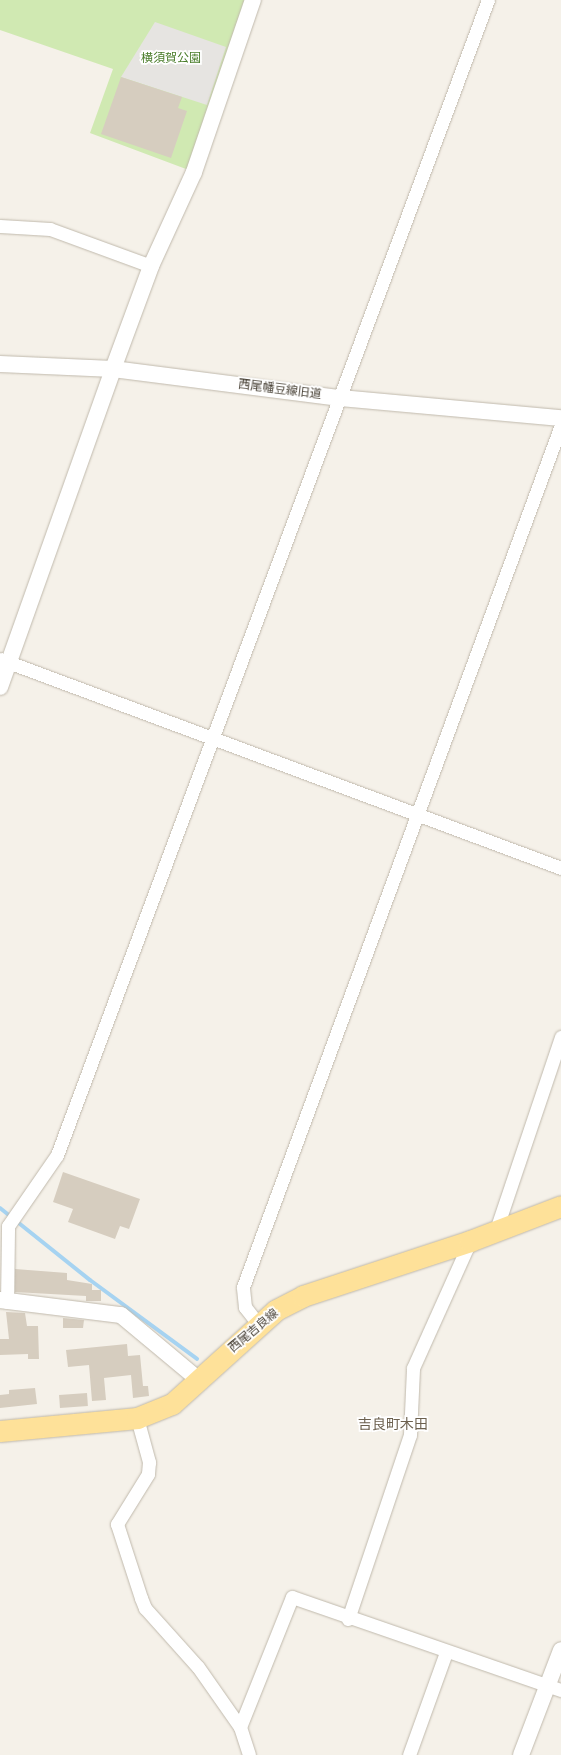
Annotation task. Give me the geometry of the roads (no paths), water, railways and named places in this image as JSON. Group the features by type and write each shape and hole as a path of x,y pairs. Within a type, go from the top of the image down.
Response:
{"main road":[{"name":"西尾吉良線","path":"0,1431 137,1418 172,1404 276,1310 303,1296 470,1241 561,1206"}],"street":[{"path":"0,687 5,661 151,266 194,172 253,0"},
{"path":"205,1374 121,1315 4,1301 9,1226 57,1156 488,0"},
{"path":"0,226 50,229 151,266"},
{"name":"西尾幡豆線旧道","path":"0,364 113,368 340,398 561,418"},
{"path":"259,1325 245,1307 243,1287 561,425"},
{"path":"5,661 212,740 561,868"},
{"path":"496,1230 561,1037"},
{"path":"348,1619 410,1435 413,1368 470,1241"},
{"path":"137,1418 149,1462 148,1474 117,1524 141,1598 145,1608 198,1667 240,1727 249,1755"},
{"path":"240,1727 292,1597 348,1619 554,1687"},
{"path":"521,1755 554,1687 561,1650"},
{"path":"408,1755 446,1652"}],"waterway":[{"path":"0,1208 90,1280 197,1359"}],"district":[{"name":"吉良町木田","path":"393,1425"}],"park label":[{"name":"横須賀公園","path":"171,59"}]}
